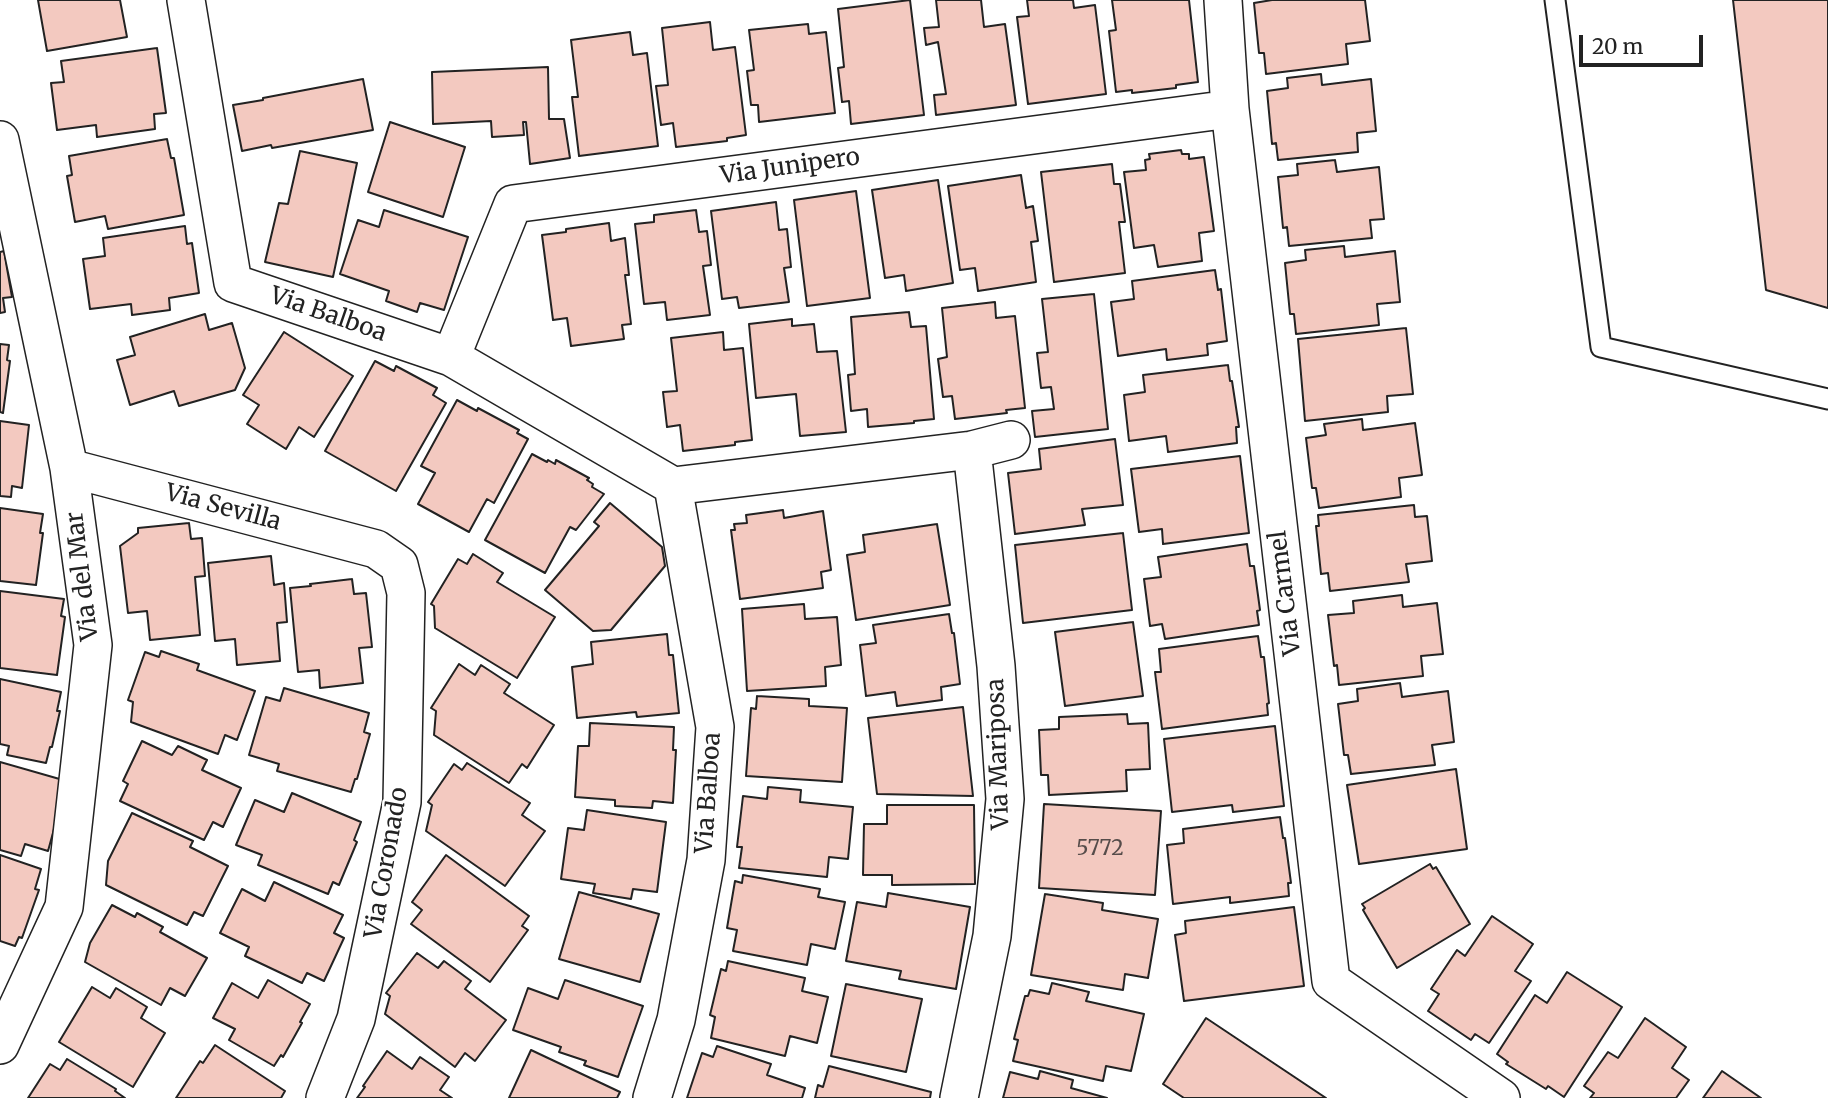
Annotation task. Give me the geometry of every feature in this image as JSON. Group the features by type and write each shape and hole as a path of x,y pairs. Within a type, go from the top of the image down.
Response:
{"street":[{"name":"Via Balboa","path":"186,0 233,283 451,357 673,486 715,727 706,860 676,1020 652,1098"},
{"name":"Via Carmel","path":"1223,0 1230,109 1331,981 1501,1098"},
{"name":"Via Junipero","path":"451,357 513,204 1230,109"},
{"name":"Via del Mar","path":"0,140 69,468 93,645 64,906 0,1045"},
{"path":"673,486 972,450 1011,440"},
{"name":"Via Mariposa","path":"959,1098 992,936 1005,799 996,666 972,450"},
{"name":"Via Sevilla","path":"69,468 376,549"},
{"name":"Via Coronado","path":"325,1098 356,1019 402,802 406,593 399,565 376,549"}],"lane":[{"path":"1555,0 1601,346 1828,399"}],"building":[{"path":"38,0 120,0 127,37 47,51"},
{"path":"910,0 924,115 851,124 849,101 842,102 838,68 844,67 838,9"},
{"path":"936,0 981,0 984,27 1005,24 1016,105 936,115 934,95 946,94 938,42 926,45 924,28 939,27"},
{"path":"1027,0 1073,0 1074,8 1095,5 1106,94 1028,104 1017,17 1029,16"},
{"path":"1112,0 1189,0 1198,82 1176,85 1176,88 1116,92 1109,31 1116,30"},
{"path":"1272,0 1365,0 1370,41 1346,44 1348,64 1266,74 1264,53 1259,53 1254,3"},
{"path":"1733,0 1828,0 1828,308 1766,290"},
{"path":"710,22 713,50 735,47 746,135 727,138 727,141 676,147 673,123 661,125 656,86 668,85 662,28"},
{"path":"808,24 809,34 826,32 835,113 759,122 758,105 751,105 747,71 754,70 749,30"},
{"path":"630,32 633,55 647,53 658,146 579,156 572,97 578,97 571,40"},
{"path":"157,48 166,113 154,114 155,129 97,137 96,125 57,130 51,83 64,82 61,61"},
{"path":"548,67 549,119 564,119 570,158 530,164 526,122 523,122 524,135 492,137 491,121 433,124 432,72"},
{"path":"1321,74 1322,85 1371,79 1376,131 1357,133 1358,152 1278,160 1276,143 1272,144 1267,91 1288,88 1287,78"},
{"path":"363,79 373,130 242,151 233,105"},
{"path":"390,122 465,147 443,217 368,192"},
{"path":"167,139 171,158 174,158 184,215 108,229 105,216 75,222 67,176 72,175 69,156"},
{"path":"1181,150 1182,154 1189,154 1189,159 1204,157 1214,231 1199,233 1202,261 1158,267 1154,245 1134,248 1124,172 1146,170 1145,160 1150,159 1149,154"},
{"path":"300,151 357,163 333,277 265,262 279,203 288,204"},
{"path":"1335,160 1337,172 1379,167 1384,219 1370,220 1372,238 1289,246 1287,227 1283,228 1278,177 1298,175 1297,164"},
{"path":"1112,164 1114,184 1120,184 1125,222 1119,222 1125,273 1054,282 1041,172"},
{"path":"1021,175 1026,208 1033,206 1038,241 1031,242 1036,282 978,291 975,268 960,270 948,186"},
{"path":"938,180 953,283 906,291 904,275 885,278 872,190"},
{"path":"856,191 870,298 807,306 794,200"},
{"path":"776,202 779,230 787,229 791,267 784,268 789,302 739,308 737,297 722,299 711,211"},
{"path":"384,210 468,237 444,310 420,303 417,312 386,301 389,291 340,274 358,220 379,227"},
{"path":"696,210 699,232 707,231 711,265 703,266 710,315 667,320 665,302 644,304 635,224 654,222 654,215"},
{"path":"609,223 611,241 625,238 629,275 625,275 631,324 622,325 624,339 571,346 567,318 553,320 542,235"},
{"path":"185,226 187,244 192,243 199,293 169,298 170,310 132,315 131,304 90,309 83,259 105,256 103,238"},
{"path":"1344,246 1345,257 1395,251 1400,302 1377,304 1379,325 1296,334 1294,314 1290,314 1285,263 1306,260 1305,250"},
{"path":"4,251 12,297 3,298 5,312 0,313 0,252"},
{"path":"1215,270 1218,290 1221,289 1227,341 1207,344 1208,355 1167,360 1166,349 1118,356 1111,302 1134,299 1132,281"},
{"path":"1094,294 1108,429 1035,437 1032,411 1054,409 1051,387 1041,388 1037,353 1048,352 1042,299"},
{"path":"995,302 996,318 1015,316 1025,408 1006,410 1007,413 955,419 952,396 943,397 938,359 947,357 942,308"},
{"path":"909,312 911,327 926,326 934,419 868,427 867,409 851,411 848,375 855,374 851,317"},
{"path":"205,314 209,330 232,323 245,368 235,390 179,406 174,391 130,405 117,360 135,355 130,337"},
{"path":"792,319 792,326 814,324 817,352 837,351 846,432 800,436 796,394 756,398 749,324"},
{"path":"1406,328 1413,394 1387,396 1388,412 1305,421 1298,339"},
{"path":"284,332 353,376 314,437 299,427 286,449 247,424 259,405 243,395"},
{"path":"723,332 724,350 743,348 752,440 735,442 735,445 683,451 680,425 667,427 663,392 677,391 671,338"},
{"path":"0,344 9,345 7,360 10,361 3,413 0,412"},
{"path":"375,361 394,371 396,366 437,388 433,395 446,403 396,491 325,451"},
{"path":"1228,365 1239,427 1236,427 1237,443 1168,452 1166,436 1129,441 1124,395 1145,392 1143,375"},
{"path":"457,400 519,430 517,433 528,439 494,503 487,499 469,532 418,504 435,473 421,466"},
{"path":"1362,419 1363,430 1415,423 1422,475 1399,478 1401,497 1319,508 1316,488 1312,488 1306,438 1326,435 1324,424"},
{"path":"0,421 29,425 22,488 12,486 11,497 0,496"},
{"path":"1115,439 1123,505 1082,509 1085,525 1015,534 1008,473 1041,469 1039,449"},
{"path":"532,454 555,464 556,460 589,478 587,480 593,484 592,487 604,494 576,530 570,527 545,573 485,540"},
{"path":"1240,456 1249,533 1163,544 1162,529 1139,532 1131,469"},
{"path":"610,503 662,547 665,566 611,630 593,631 545,590 599,526 594,522"},
{"path":"1414,505 1415,517 1427,516 1432,561 1406,564 1409,582 1330,591 1328,573 1321,574 1316,526 1319,526 1318,515"},
{"path":"0,508 43,514 36,585 0,581"},
{"path":"783,510 784,518 823,511 831,570 821,572 823,588 740,599 731,530 735,530 734,524 747,523 746,515"},
{"path":"189,523 191,539 202,538 205,576 195,577 200,635 150,640 147,611 128,613 120,546 138,533 138,528"},
{"path":"937,524 950,605 856,620 847,555 865,552 863,535"},
{"path":"1123,533 1132,610 1023,623 1015,545"},
{"path":"1247,544 1250,566 1254,566 1260,610 1257,611 1259,625 1165,639 1162,624 1150,626 1144,579 1161,577 1158,557"},
{"path":"473,554 503,573 497,582 555,617 517,678 435,628 434,606 431,604 458,559 467,564"},
{"path":"271,556 274,585 284,583 287,622 277,623 280,661 237,665 235,639 215,641 208,563"},
{"path":"352,579 354,594 366,593 372,647 359,648 363,683 320,688 319,670 298,672 290,588"},
{"path":"0,591 64,599 61,616 65,617 57,675 0,668"},
{"path":"1402,595 1403,607 1437,603 1443,654 1421,656 1423,676 1339,685 1328,615 1354,613 1353,601"},
{"path":"804,604 805,619 837,617 841,665 825,667 826,686 747,691 742,609"},
{"path":"949,614 960,684 941,687 942,700 897,706 895,692 866,696 860,645 876,643 873,625"},
{"path":"1133,622 1143,696 1065,706 1055,632"},
{"path":"667,634 669,655 673,655 679,713 637,717 636,712 577,718 572,667 593,664 591,642"},
{"path":"1258,636 1261,657 1264,657 1268,715 1162,729 1155,672 1161,672 1159,649"},
{"path":"161,651 199,664 197,670 255,691 237,740 225,735 218,754 131,722 133,702 128,700 145,652 159,657"},
{"path":"459,664 475,675 481,665 510,684 504,693 554,725 527,768 522,764 509,783 434,735 436,711 431,708"},
{"path":"0,679 61,692 57,711 60,711 46,763 7,755 9,746 0,744"},
{"path":"1400,683 1402,697 1448,691 1454,742 1432,745 1435,765 1351,774 1348,755 1344,755 1338,704 1358,701 1357,689"},
{"path":"284,688 369,713 364,732 370,734 351,792 277,771 279,764 249,755 266,697 280,701"},
{"path":"757,696 809,699 809,706 847,708 842,782 746,776 751,708 756,709"},
{"path":"963,707 973,796 877,794 868,718"},
{"path":"1127,714 1128,724 1148,723 1150,769 1126,770 1127,791 1049,795 1048,775 1041,775 1039,730 1059,729 1059,717"},
{"path":"590,723 674,727 673,750 676,750 673,803 653,801 652,808 615,806 615,800 575,797 578,746 589,746"},
{"path":"1275,726 1284,806 1233,812 1232,805 1172,812 1164,739"},
{"path":"142,741 172,755 178,746 207,760 202,770 241,788 223,827 213,822 204,840 120,801 128,784 123,781"},
{"path":"0,762 63,780 62,800 48,851 25,844 21,856 0,850"},
{"path":"467,763 530,803 522,815 545,831 505,886 426,831 432,805 428,802 454,764 462,770"},
{"path":"1456,769 1467,849 1359,864 1347,785"},
{"path":"768,787 801,790 800,802 853,807 848,859 829,857 827,877 739,868 742,847 737,847 743,796 767,799"},
{"path":"292,793 361,822 354,840 357,842 339,885 333,882 328,894 258,865 262,855 236,845 255,800 284,812"},
{"path":"1044,804 1161,811 1155,895 1039,888"},
{"path":"887,805 974,805 975,884 892,885 892,875 863,875 864,824 887,824"},
{"path":"587,810 666,822 657,892 633,889 631,899 593,893 595,884 561,879 568,828 584,830"},
{"path":"132,813 193,841 190,847 228,866 203,916 194,912 187,925 106,885 108,861"},
{"path":"1280,817 1291,883 1288,883 1289,896 1230,903 1230,897 1173,904 1167,845 1184,843 1183,829"},
{"path":"0,855 41,869 35,889 39,890 22,938 19,937 15,946 0,941"},
{"path":"446,855 529,916 522,926 528,930 490,982 411,924 422,910 412,902"},
{"path":"1430,864 1433,869 1436,867 1470,924 1397,968 1362,904"},
{"path":"743,875 820,889 818,897 845,902 835,949 811,944 807,965 733,951 737,930 727,928 735,881 742,883"},
{"path":"274,882 343,915 334,933 344,938 324,981 307,973 302,983 245,956 249,947 220,933 242,889 265,901"},
{"path":"579,892 659,914 640,982 559,959"},
{"path":"888,893 970,907 956,989 899,979 901,971 846,961 857,902 886,907"},
{"path":"1045,894 1103,903 1102,910 1158,919 1148,978 1125,974 1123,990 1031,975"},
{"path":"112,905 135,917 137,913 163,927 160,932 207,958 185,996 170,988 161,1005 85,962 90,943"},
{"path":"1294,907 1304,986 1184,1001 1175,935 1186,933 1185,921"},
{"path":"1492,916 1533,944 1515,971 1531,981 1489,1043 1475,1034 1471,1040 1428,1011 1439,994 1431,989 1457,950 1465,956"},
{"path":"417,953 438,968 444,961 471,981 465,989 506,1020 475,1061 465,1053 455,1067 385,1014 390,996 386,993"},
{"path":"728,961 805,978 802,991 828,997 817,1043 790,1036 785,1056 711,1038 715,1017 710,1015 721,969 726,971"},
{"path":"1567,972 1622,1007 1564,1097 1506,1064 1508,1062 1497,1054 1535,995 1547,1003"},
{"path":"268,980 310,1004 283,1057 281,1055 274,1066 229,1040 235,1029 213,1018 232,983 258,998"},
{"path":"565,980 643,1006 618,1077 584,1065 586,1061 559,1052 561,1047 513,1030 528,988 558,999"},
{"path":"1052,983 1089,992 1086,1001 1144,1014 1131,1071 1106,1066 1103,1081 1013,1061 1018,1040 1014,1039 1025,996 1028,996 1030,990 1049,994"},
{"path":"846,984 922,999 906,1072 831,1056"},
{"path":"92,987 110,998 116,988 147,1007 141,1018 165,1033 133,1087 59,1042"},
{"path":"1206,1018 1326,1098 1184,1098 1163,1084"},
{"path":"1645,1018 1686,1047 1672,1068 1689,1080 1676,1098 1590,1098 1594,1093 1584,1086 1608,1052 1618,1058"},
{"path":"215,1045 285,1091 281,1098 176,1098 200,1061 203,1063"},
{"path":"717,1046 771,1064 767,1075 805,1088 802,1098 687,1098 702,1053 713,1057"},
{"path":"531,1050 620,1092 617,1098 509,1098"},
{"path":"387,1051 412,1069 420,1057 449,1077 440,1090 452,1098 357,1098"},
{"path":"67,1059 116,1089 115,1091 125,1098 28,1098 50,1064 60,1070"},
{"path":"829,1066 931,1092 930,1098 815,1098 818,1085 823,1087"},
{"path":"1040,1071 1073,1080 1071,1088 1107,1098 1003,1098 1010,1072 1038,1079"},
{"path":"1722,1071 1761,1098 1703,1098"}]}
